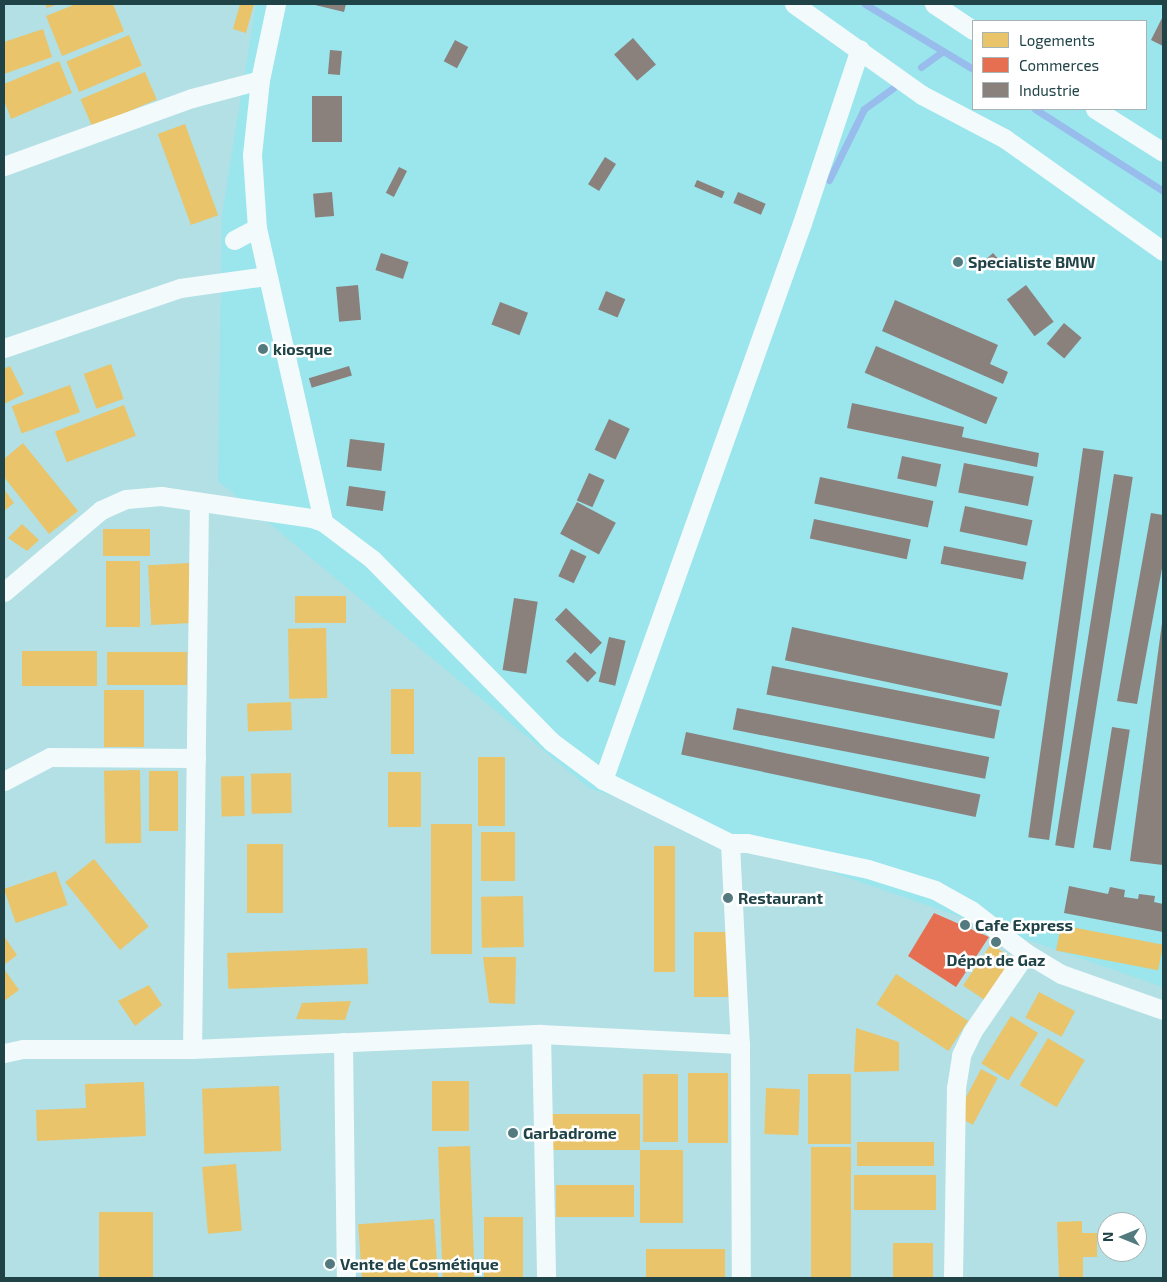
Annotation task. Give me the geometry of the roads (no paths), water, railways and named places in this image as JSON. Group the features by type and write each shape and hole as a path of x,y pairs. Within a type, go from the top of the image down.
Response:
{"street":[{"path":"276,4 260,80 252,155 257,228 323,522"},
{"path":"794,4 860,49 922,95 1004,138 1163,251"},
{"path":"934,4 972,29"},
{"path":"603,780 802,223 860,49"},
{"path":"4,166 192,98 260,80"},
{"path":"1097,110 1163,152"},
{"path":"234,240 257,228"},
{"path":"4,348 180,288 267,276"},
{"path":"4,592 58,544 112,503 161,496 199,503 293,514 323,522 372,559 552,742 603,780 730,843 747,843 868,869 935,890 971,910 1026,953 1061,974 1163,1010"},
{"path":"192,1048 199,503"},
{"path":"4,781 50,757 196,758"},
{"path":"730,843 740,1044 741,1278"},
{"path":"953,1278 956,1088 961,1055 972,1032 1026,953"},
{"path":"4,1053 23,1048 192,1048 540,1034 740,1044"},
{"path":"540,1034 546,1278"},
{"path":"342,1042 346,1278"}],"waterway":[{"path":"865,4 972,68"},
{"path":"921,67 943,51"},
{"path":"829,180 864,109 893,88"},
{"path":"1037,110 1163,191"}],"place":[{"name":"Specialiste BMW","path":"958,262"},
{"name":"kiosque","path":"263,349"},
{"name":"Restaurant","path":"728,898"},
{"name":"Cafe Express","path":"965,925"},
{"name":"Dépot de Gaz","path":"996,942"},
{"name":"Garbadrome","path":"513,1133"},
{"name":"Vente de Cosmétique","path":"330,1264"}]}
